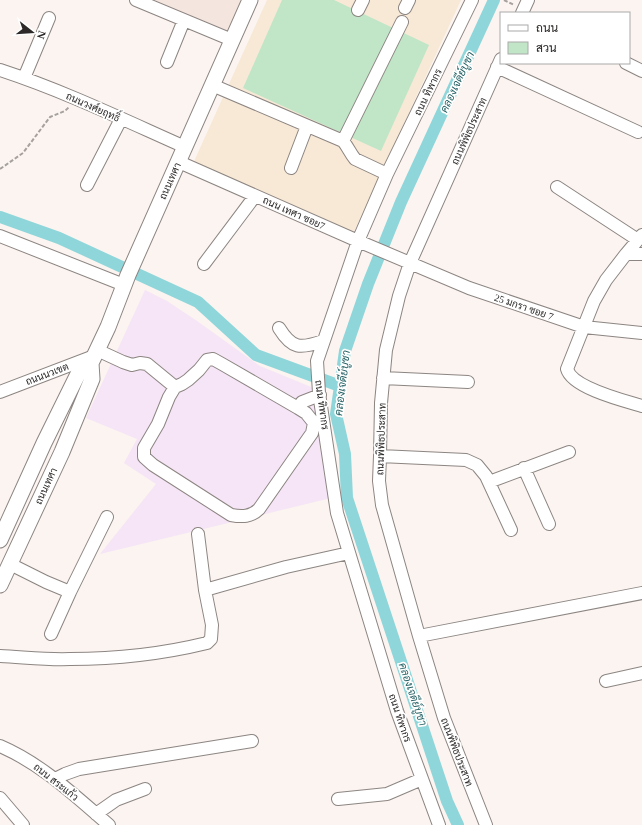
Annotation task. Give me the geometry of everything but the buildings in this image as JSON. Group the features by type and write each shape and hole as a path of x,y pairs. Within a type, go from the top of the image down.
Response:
{"main road":[{"name":"ถนนเทศา","path":"0,540 44,443 79,372 94,356 108,327 126,280 250,0"},
{"name":"ถนนเทศา","path":"0,585 62,452 92,379 94,356"}],"street":[{"path":"136,0 232,40"},
{"name":"ถนน ทิพากร","path":"439,825 397,711 338,513 317,366 318,355 323,341 364,243 387,174 472,0"},
{"path":"521,11 528,0"},
{"path":"24,78 49,18"},
{"path":"167,62 184,20"},
{"path":"343,142 402,22"},
{"name":"ถนนพิพิธประสาท","path":"486,825 444,718 382,504 379,481 383,378 386,350 399,296 405,261 499,63"},
{"path":"501,64 638,132"},
{"path":"628,64 642,71"},
{"name":"ถนนวงศ์ยฤทธิ์","path":"0,70 78,99 185,147"},
{"path":"212,85 343,142 348,146 355,159 387,174"},
{"path":"88,185 121,119"},
{"path":"291,168 306,126"},
{"name":"ถนน เทศา ซอย7","path":"179,162 405,261"},
{"path":"557,187 640,238 606,280 594,301 567,369 568,373 598,393 642,406"},
{"path":"204,264 255,196"},
{"path":"0,236 126,280"},
{"path":"626,254 642,254"},
{"name":"25 มกรา ซอย 7","path":"405,261 469,288 584,327 642,333"},
{"path":"279,328 286,340 295,345 310,346 323,341"},
{"path":"94,356 132,365 140,363 147,364 175,387"},
{"name":"ถนนนวเขต","path":"0,392 94,356"},
{"path":"213,359 298,408 314,423 312,433 255,513 249,516 231,515 152,465 144,457 144,448 158,424 169,397 175,387 188,380 207,360 213,359"},
{"path":"383,378 468,382"},
{"path":"298,408 302,402 320,394"},
{"path":"489,482 569,452"},
{"path":"380,456 466,460 477,465 486,476 511,530"},
{"path":"524,468 549,524"},
{"path":"51,634 107,517"},
{"path":"0,656 69,660 112,658 207,643 211,637 212,625 205,590 198,534"},
{"path":"205,590 286,567 349,553"},
{"path":"10,564 70,592"},
{"path":"419,636 642,593"},
{"path":"606,681 642,673"},
{"path":"55,779 79,769 252,740"},
{"name":"ถนน สระแก้ว","path":"0,746 22,757 55,779 109,825"},
{"path":"338,799 387,794 422,779"},
{"path":"96,814 116,800 145,789"},
{"path":"0,798 23,825"}],"path":[{"path":"504,0 521,11"},
{"path":"0,169 22,153 50,117 65,111 78,99"}],"shaded area":[{"path":"153,0 242,0 227,33"},
{"path":"267,0 461,0 352,236 191,168"},
{"path":"145,290 167,301 260,366 316,389 331,498 100,554 156,484 124,463 137,439 86,418"}],"green space":[{"path":"282,0 334,0 429,45 381,151 243,88"}],"waterway":[{"name":"คลองเจดีย์บูชา","path":"458,825 447,801 347,498 345,454 336,414 345,351 368,284 401,202 494,0"},
{"path":"0,217 59,238 198,302 256,355 340,386"}]}
